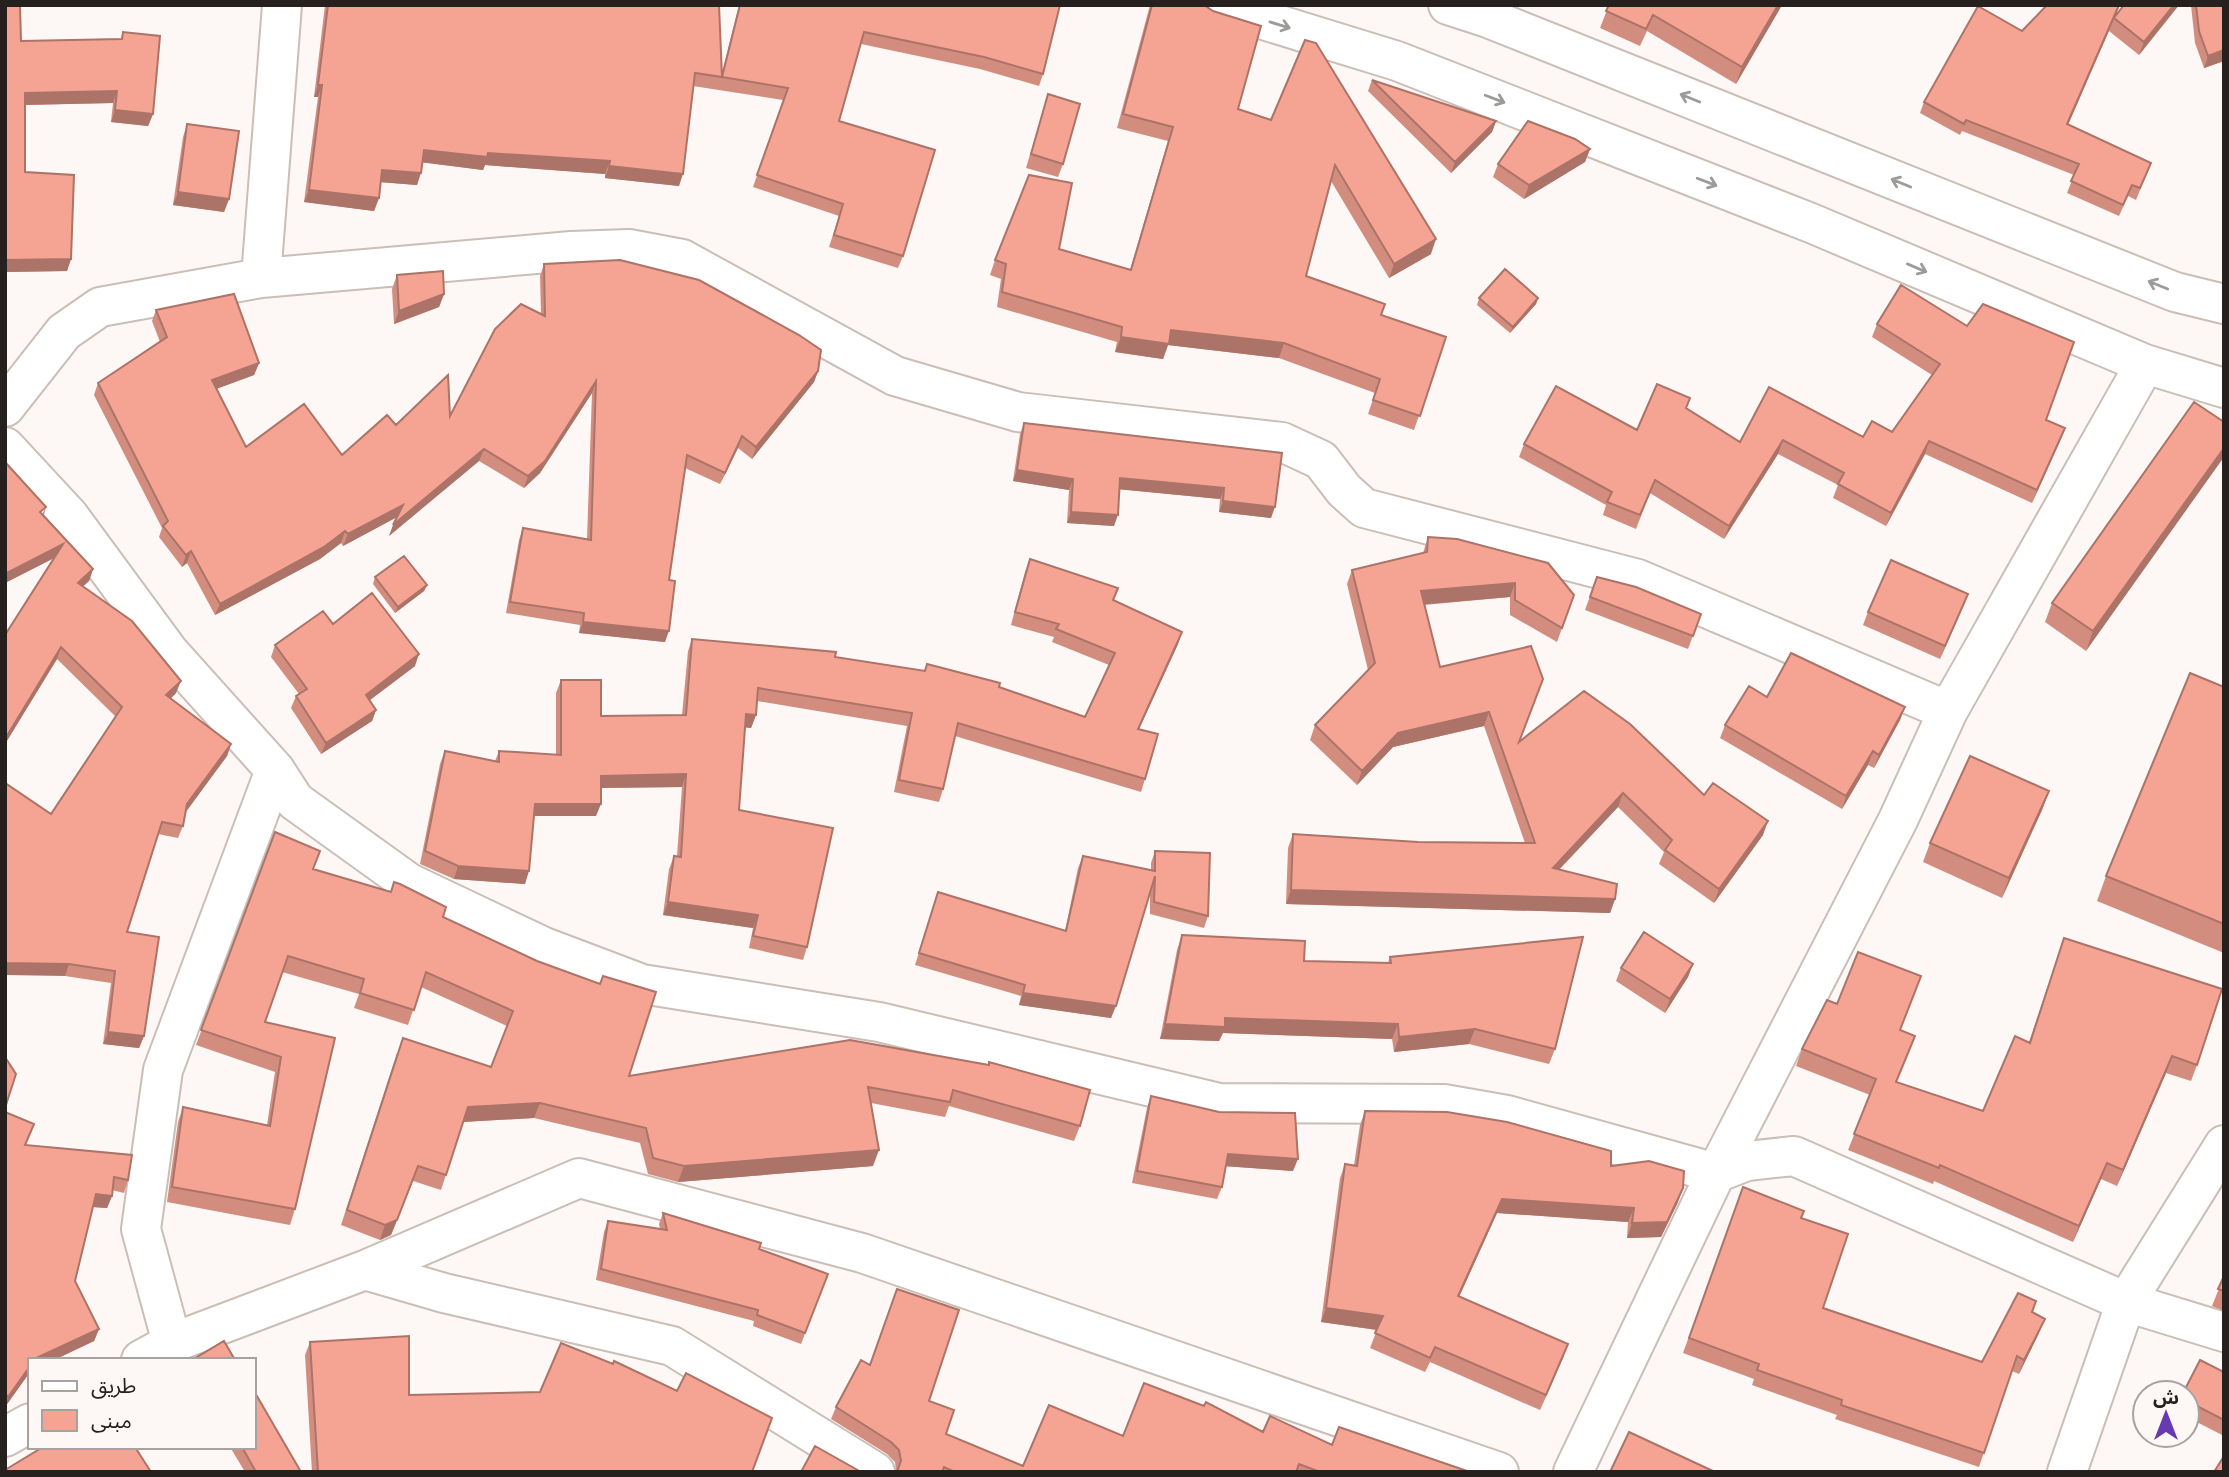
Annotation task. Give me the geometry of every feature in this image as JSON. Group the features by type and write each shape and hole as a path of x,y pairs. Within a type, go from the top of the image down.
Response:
{"street":[{"path":"261,278 282,5"},
{"path":"1215,5 1397,61 1811,223 2145,364 2224,388"},
{"path":"1448,5 1501,23 2175,292 2224,304"},
{"path":"5,407 64,332 100,307 261,278 571,251 629,249 682,259 895,376 1018,412 1282,442 1321,460 1344,490 1364,508 1638,579 1948,711"},
{"path":"1573,1472 1716,1173 1898,820 1948,711 2145,364"},
{"path":"5,447 69,516 169,652 275,770 295,801 409,883 544,947 642,984 879,1022 1219,1103 1444,1104 1507,1115 1716,1173 1747,1161 1794,1156 2126,1302 2224,1332"},
{"path":"275,770 163,1070 141,1229 156,1351 365,1270 579,1178 862,1253 1499,1472"},
{"path":"2067,1472 2126,1302 2224,1145"},
{"path":"365,1270 444,1293 672,1346 875,1472"},
{"path":"5,1437 28,1424"}],"building":[{"path":"5,5 20,5 21,41 122,39 123,32 160,36 153,114 115,110 117,91 25,93 25,172 74,175 71,259 5,260"},
{"path":"328,5 719,5 722,77 695,73 683,174 609,166 610,161 488,153 487,157 424,150 421,173 382,170 379,198 309,190 322,85 318,85"},
{"path":"740,5 1060,5 1043,74 984,57 864,32 839,121 935,150 903,256 834,235 843,204 757,175 788,88 722,77"},
{"path":"1152,5 1204,5 1213,11 1261,26 1238,109 1271,120 1305,40 1316,43 1436,239 1394,264 1335,165 1306,276 1385,304 1381,315 1446,337 1420,416 1373,400 1380,379 1284,343 1171,330 1169,344 1121,337 1122,327 1002,292 1006,264 995,260 1029,175 1072,183 1059,249 1131,270 1173,127 1123,114"},
{"path":"1609,5 1778,5 1742,67 1653,15 1646,29 1606,11"},
{"path":"2047,5 2119,5 2067,124 2151,163 2140,188 2132,185 2123,205 2071,181 2079,164 1966,120 1964,124 1924,102 1978,6 2022,31"},
{"path":"2124,5 2174,5 2144,42 2114,18"},
{"path":"2196,5 2224,5 2224,50 2208,56 2199,31"},
{"path":"1372,80 1496,121 1455,162"},
{"path":"1048,94 1080,104 1063,164 1031,154"},
{"path":"1528,121 1575,139 1590,149 1529,185 1498,164"},
{"path":"187,124 239,131 229,199 178,192"},
{"path":"620,260 699,280 821,350 818,371 756,447 742,436 725,473 687,455 669,580 675,581 669,631 583,622 584,613 510,602 523,528 591,540 596,381 545,461 528,476 484,449 393,525 403,505 348,534 345,531 324,547 220,604 191,551 186,555 163,526 168,521 98,383 167,337 156,310 234,294 259,363 212,380 246,447 304,404 342,455 387,415 396,425 448,375 450,416 495,329 521,304 545,316 544,264"},
{"path":"1505,269 1538,298 1513,327 1479,298"},
{"path":"443,271 444,294 399,311 397,275"},
{"path":"1901,285 1967,326 1983,304 2074,342 2046,420 2065,428 2037,490 1929,441 1891,513 1838,484 1844,473 1783,440 1729,526 1655,480 1640,515 1607,502 1612,492 1524,444 1556,386 1637,430 1657,384 1690,398 1686,408 1740,442 1769,387 1863,437 1872,421 1892,432 1940,364 1877,324"},
{"path":"2194,402 2224,422 2224,448 2093,631 2052,603"},
{"path":"1024,423 1282,453 1275,507 1223,501 1224,488 1120,478 1118,515 1071,512 1073,479 1017,470"},
{"path":"5,462 46,507 40,512 93,569 78,583 132,621 181,681 166,695 231,744 187,804 183,826 162,822 127,932 159,937 144,1036 108,1032 115,971 69,964 5,963 5,783 51,814 122,707 61,647 5,739 5,635 63,544 5,574"},
{"path":"1428,537 1457,539 1548,563 1574,595 1562,628 1515,600 1515,583 1421,591 1440,667 1531,646 1543,679 1519,742 1584,691 1630,724 1704,795 1713,783 1768,821 1719,889 1665,850 1672,840 1623,793 1553,868 1617,884 1615,899 1291,890 1293,834 1418,842 1535,843 1489,712 1398,733 1362,771 1315,725 1375,663 1352,570 1427,552"},
{"path":"404,556 427,585 398,607 375,577"},
{"path":"1030,559 1118,588 1113,600 1182,632 1138,729 1158,734 1145,779 958,723 943,789 899,780 912,713 758,688 756,715 746,714 739,810 833,828 807,947 753,936 758,915 668,902 674,856 681,857 686,774 601,776 601,804 535,804 529,871 458,866 425,851 445,751 499,762 499,751 561,755 561,680 601,680 601,716 686,715 692,639 836,652 835,657 925,671 927,664 1000,683 999,687 1085,717 1115,653 1056,629 1059,624 1015,612"},
{"path":"1891,560 1968,594 1945,646 1868,612"},
{"path":"1597,577 1636,587 1701,614 1693,636 1590,597"},
{"path":"372,593 419,654 366,695 376,710 326,743 296,696 307,689 275,645 323,611 333,624"},
{"path":"1791,653 1905,707 1879,755 1873,751 1846,796 1725,725 1749,686 1767,697"},
{"path":"2190,673 2224,687 2224,924 2106,876"},
{"path":"1970,756 2049,791 2009,878 1930,843"},
{"path":"275,832 320,851 313,869 391,892 394,882 400,884 446,907 443,917 537,961 600,984 603,976 656,992 629,1076 850,1040 989,1065 989,1062 1090,1090 1080,1126 953,1090 950,1102 868,1087 879,1150 684,1166 653,1158 646,1128 540,1103 468,1107 446,1175 418,1166 397,1220 385,1225 347,1210 403,1038 491,1067 513,1011 426,972 414,1010 360,993 364,979 288,956 265,1022 335,1038 295,1209 172,1187 183,1107 270,1126 281,1057 201,1030"},
{"path":"1155,851 1210,853 1208,916 1154,902 1155,876 1116,1006 1023,993 1025,985 919,953 938,892 1066,931 1083,856 1155,871"},
{"path":"1644,932 1693,964 1670,999 1621,968"},
{"path":"1182,935 1305,941 1304,961 1391,963 1390,957 1583,937 1555,1049 1475,1029 1399,1037 1398,1024 1225,1018 1225,1027 1165,1024"},
{"path":"2064,938 2222,989 2197,1065 2172,1056 2123,1170 2107,1163 2079,1226 1940,1165 1939,1168 1854,1134 1876,1079 1802,1049 1827,1000 1837,1004 1858,952 1921,976 1900,1030 1915,1036 1896,1082 1983,1111 2015,1036 2030,1043"},
{"path":"5,1057 16,1074 5,1108"},
{"path":"1151,1096 1219,1112 1295,1113 1298,1159 1228,1154 1222,1187 1137,1171"},
{"path":"1365,1111 1447,1112 1507,1122 1611,1151 1611,1166 1649,1161 1684,1171 1683,1188 1667,1222 1632,1223 1634,1208 1502,1199 1458,1296 1568,1344 1546,1395 1435,1347 1430,1358 1375,1333 1383,1316 1326,1308 1345,1164 1357,1166"},
{"path":"5,1112 34,1124 25,1145 132,1155 128,1180 114,1177 112,1196 96,1194 75,1281 99,1329 36,1358 28,1358 28,1369 8,1397 5,1394"},
{"path":"1743,1187 1804,1211 1801,1218 1848,1234 1823,1308 1982,1362 2018,1293 2036,1301 2032,1312 2045,1319 2024,1360 2017,1356 1984,1453 1841,1405 1842,1400 1757,1370 1759,1364 1689,1338"},
{"path":"663,1213 761,1243 759,1249 828,1274 805,1333 757,1315 758,1310 601,1269 608,1221 667,1230"},
{"path":"2224,1276 2224,1291 2218,1289"},
{"path":"897,1289 959,1310 929,1401 954,1410 946,1434 1023,1466 1049,1405 1123,1436 1144,1383 1204,1406 1206,1402 1263,1432 1270,1416 1332,1445 1339,1427 1470,1472 1320,1472 1299,1464 1296,1472 955,1472 944,1467 942,1472 897,1472 901,1461 899,1450 836,1407 861,1360 870,1365"},
{"path":"409,1336 409,1395 540,1392 561,1343 613,1364 614,1361 677,1391 686,1373 772,1418 752,1472 318,1472 310,1342"},
{"path":"224,1341 234,1358 195,1358"},
{"path":"2200,1360 2224,1372 2224,1420 2201,1408 2201,1379 2190,1379"},
{"path":"256,1394 301,1472 256,1472 243,1449 256,1449"},
{"path":"1629,1432 1715,1472 1610,1472"},
{"path":"815,1446 861,1472 801,1472"},
{"path":"40,1449 136,1449 151,1472 5,1472"},
{"path":"2224,1456 2224,1472 2214,1472"}]}
